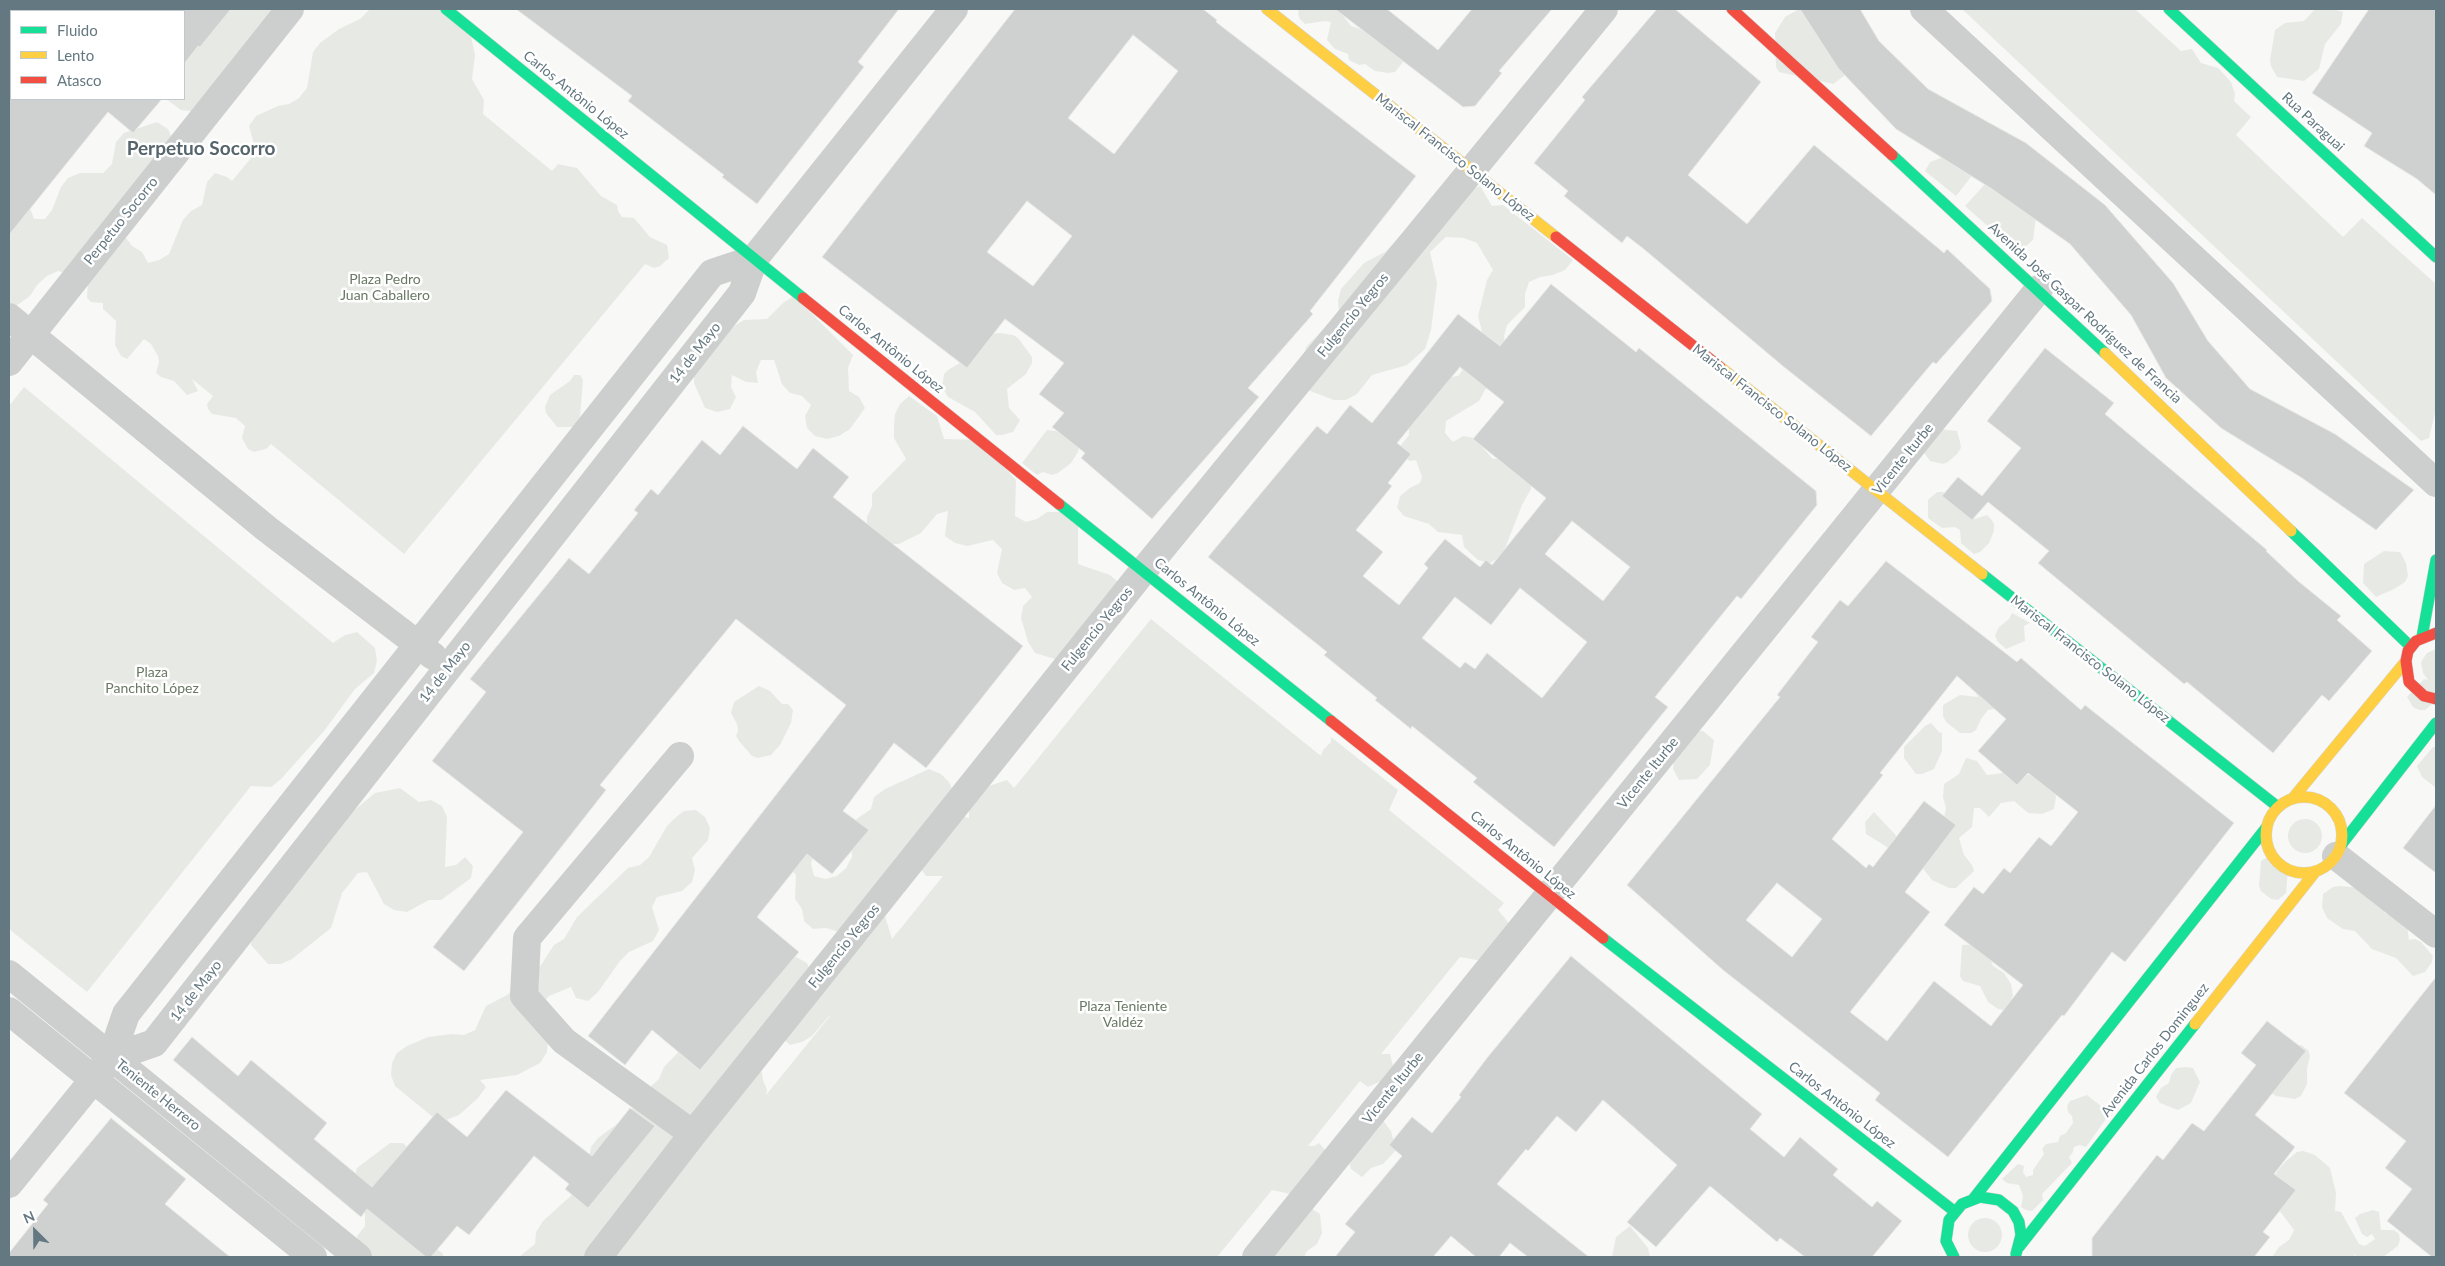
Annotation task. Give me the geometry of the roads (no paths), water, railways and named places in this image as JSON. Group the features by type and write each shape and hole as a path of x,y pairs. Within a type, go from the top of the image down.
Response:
{"street":[{"name":"Perpetuo Socorro","path":"9,362 290,9"},
{"name":"Carlos Antônio López","path":"446,9 754,259 1549,896 1954,1211"},
{"name":"14 de Mayo","path":"112,1058 154,1044 742,293 754,259 954,9"},
{"name":"Mariscal Francisco Solano López","path":"1267,9 2278,807"},
{"name":"Fulgencio Yegros","path":"598,1257 693,1134 1144,570 1604,9"},
{"name":"Avenida José Gaspar Rodríguez de Francia","path":"1732,9 2039,288 2411,647"},
{"path":"1924,9 2436,483"},
{"name":"Rua Paraguai","path":"2168,9 2436,257"},
{"path":"9,1184 112,1058 126,1014 712,273 754,259"},
{"name":"Vicente Iturbe","path":"1256,1257 1877,492 2039,288"},
{"path":"9,317 267,528 448,668"},
{"path":"2422,637 2436,560"},
{"path":"1974,1198 2266,828 2272,813 2293,798 2406,661 2411,647 2422,637 2436,633"},
{"path":"2406,661 2409,682 2424,696 2436,699"},
{"name":"Avenida Carlos Dominguez","path":"2016,1252 2436,723"},
{"path":"680,756 527,938 524,996 564,1041 693,1134"},
{"path":"2266,828 2269,850 2275,860 2293,872 2304,874 2331,857 2341,824 2336,812 2328,804 2311,797 2293,798"},
{"path":"2331,857 2436,934"},
{"name":"Teniente Herrero","path":"9,974 358,1257"},
{"name":"Teniente Herrero","path":"9,1011 313,1257"},
{"path":"1954,1257 1948,1247 1946,1235 1947,1225 1954,1211 1962,1204 1974,1198 1986,1197 1999,1200 2014,1211 2021,1228 2016,1252"},
{"path":"291,1239 308,1217"},
{"path":"1934,1250 1946,1235"}],"district":[{"name":"Perpetuo Socorro","path":"201,149"}],"park label":[{"name":"Plaza Pedro Juan Caballero","path":"385,288"},
{"name":"Plaza Panchito López","path":"152,680"},
{"name":"Plaza Teniente Valdéz","path":"1123,1014"}]}
